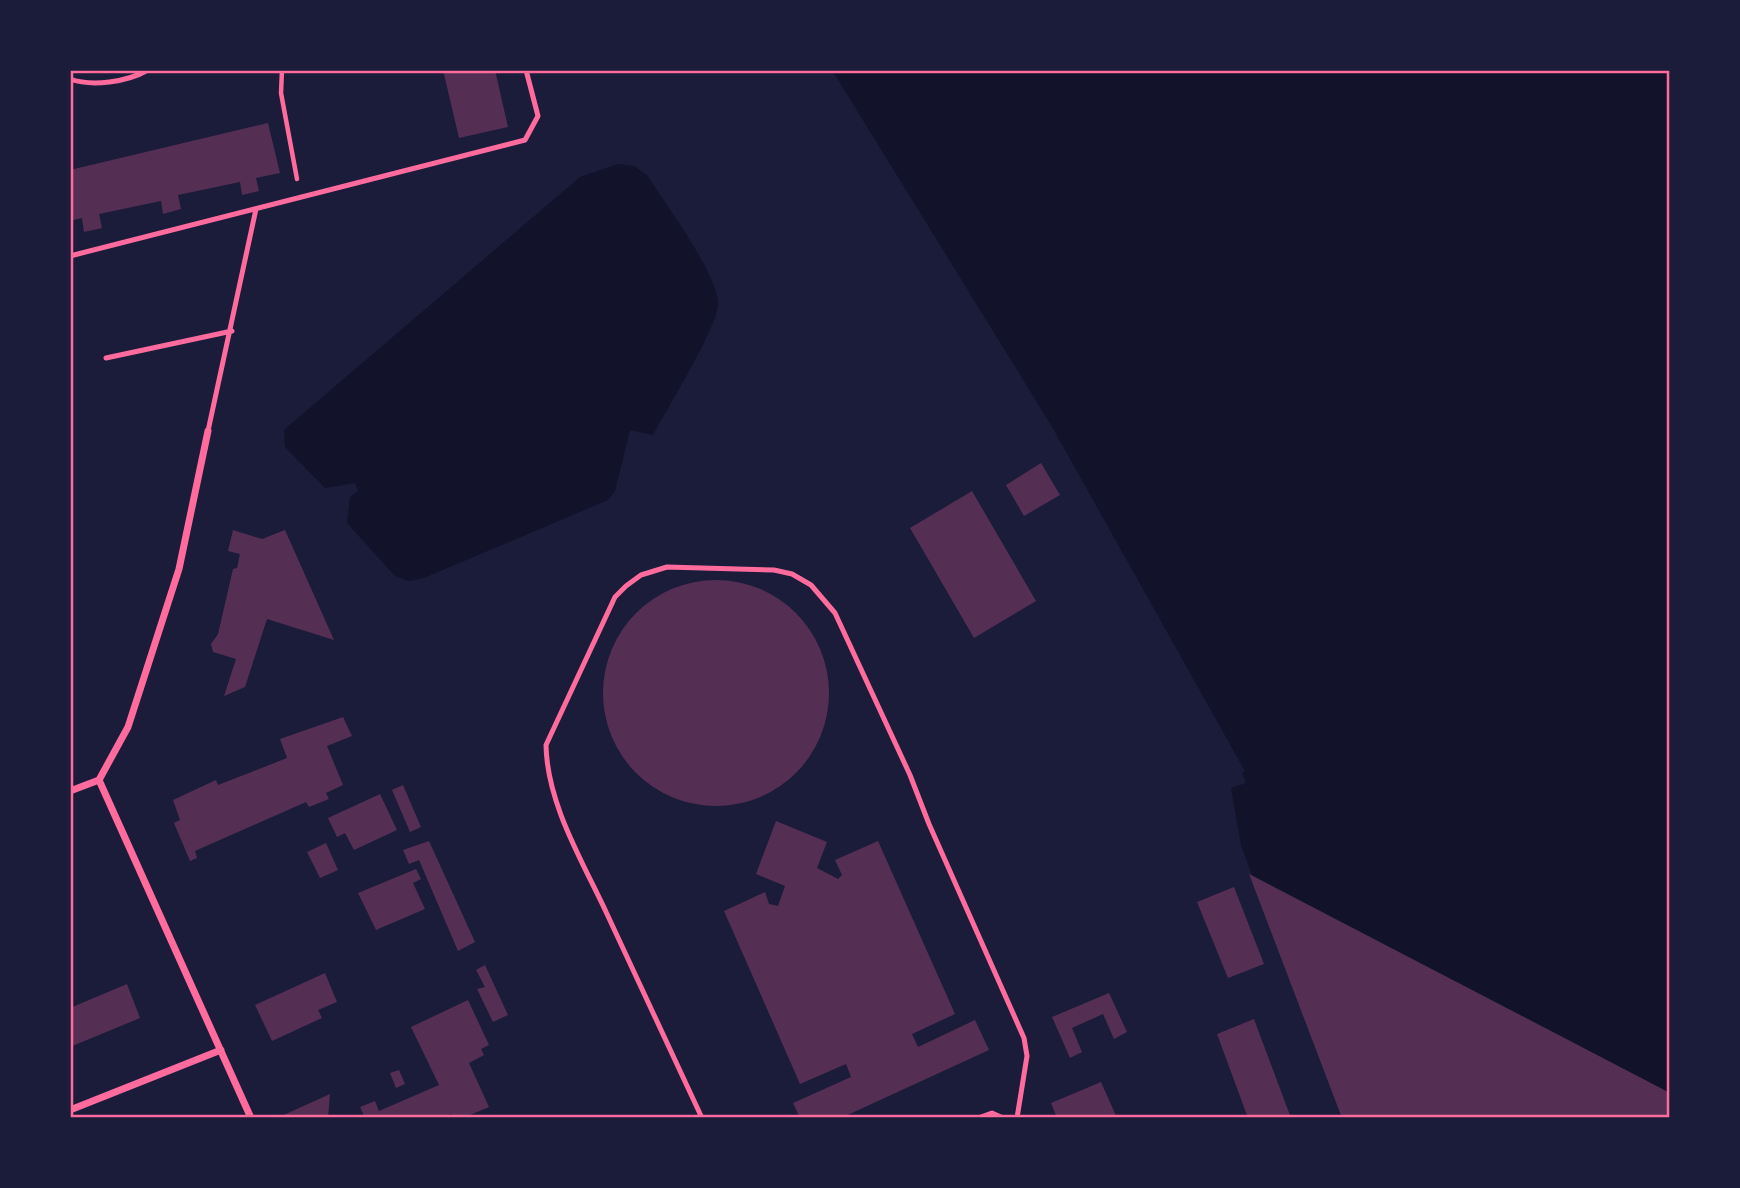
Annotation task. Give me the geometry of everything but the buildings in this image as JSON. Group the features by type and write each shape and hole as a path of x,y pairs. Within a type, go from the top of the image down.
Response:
{"street":[{"path":"70,791 99,780 128,727 179,569 208,431"},
{"path":"99,780 251,1118"},
{"path":"70,1110 221,1050"}],"lane":[{"path":"70,79 82,83 107,82 148,70"},
{"path":"70,256 525,140 538,116 526,70"},
{"path":"208,431 232,331 256,209"},
{"path":"106,358 232,331"},
{"path":"702,1118 571,837 552,789 546,763 546,745 615,597 640,575 667,567 774,570 792,574 811,585 835,613 910,775 1024,1038 1027,1056 1017,1118"},
{"path":"978,1118 992,1113 1003,1118"}],"path":[{"path":"282,70 281,93 301,197"}],"shaded area":[{"path":"832,70 1670,70 1670,1093 1252,875 1241,845 1231,788 1246,783 1242,773 1245,771 1051,425"},
{"path":"618,164 634,166 647,175 701,259 716,292 718,305 715,317 690,370 653,435 630,430 615,491 608,500 424,578 409,581 395,576 347,523 350,497 358,491 355,483 325,488 285,447 284,430 580,177"}]}
